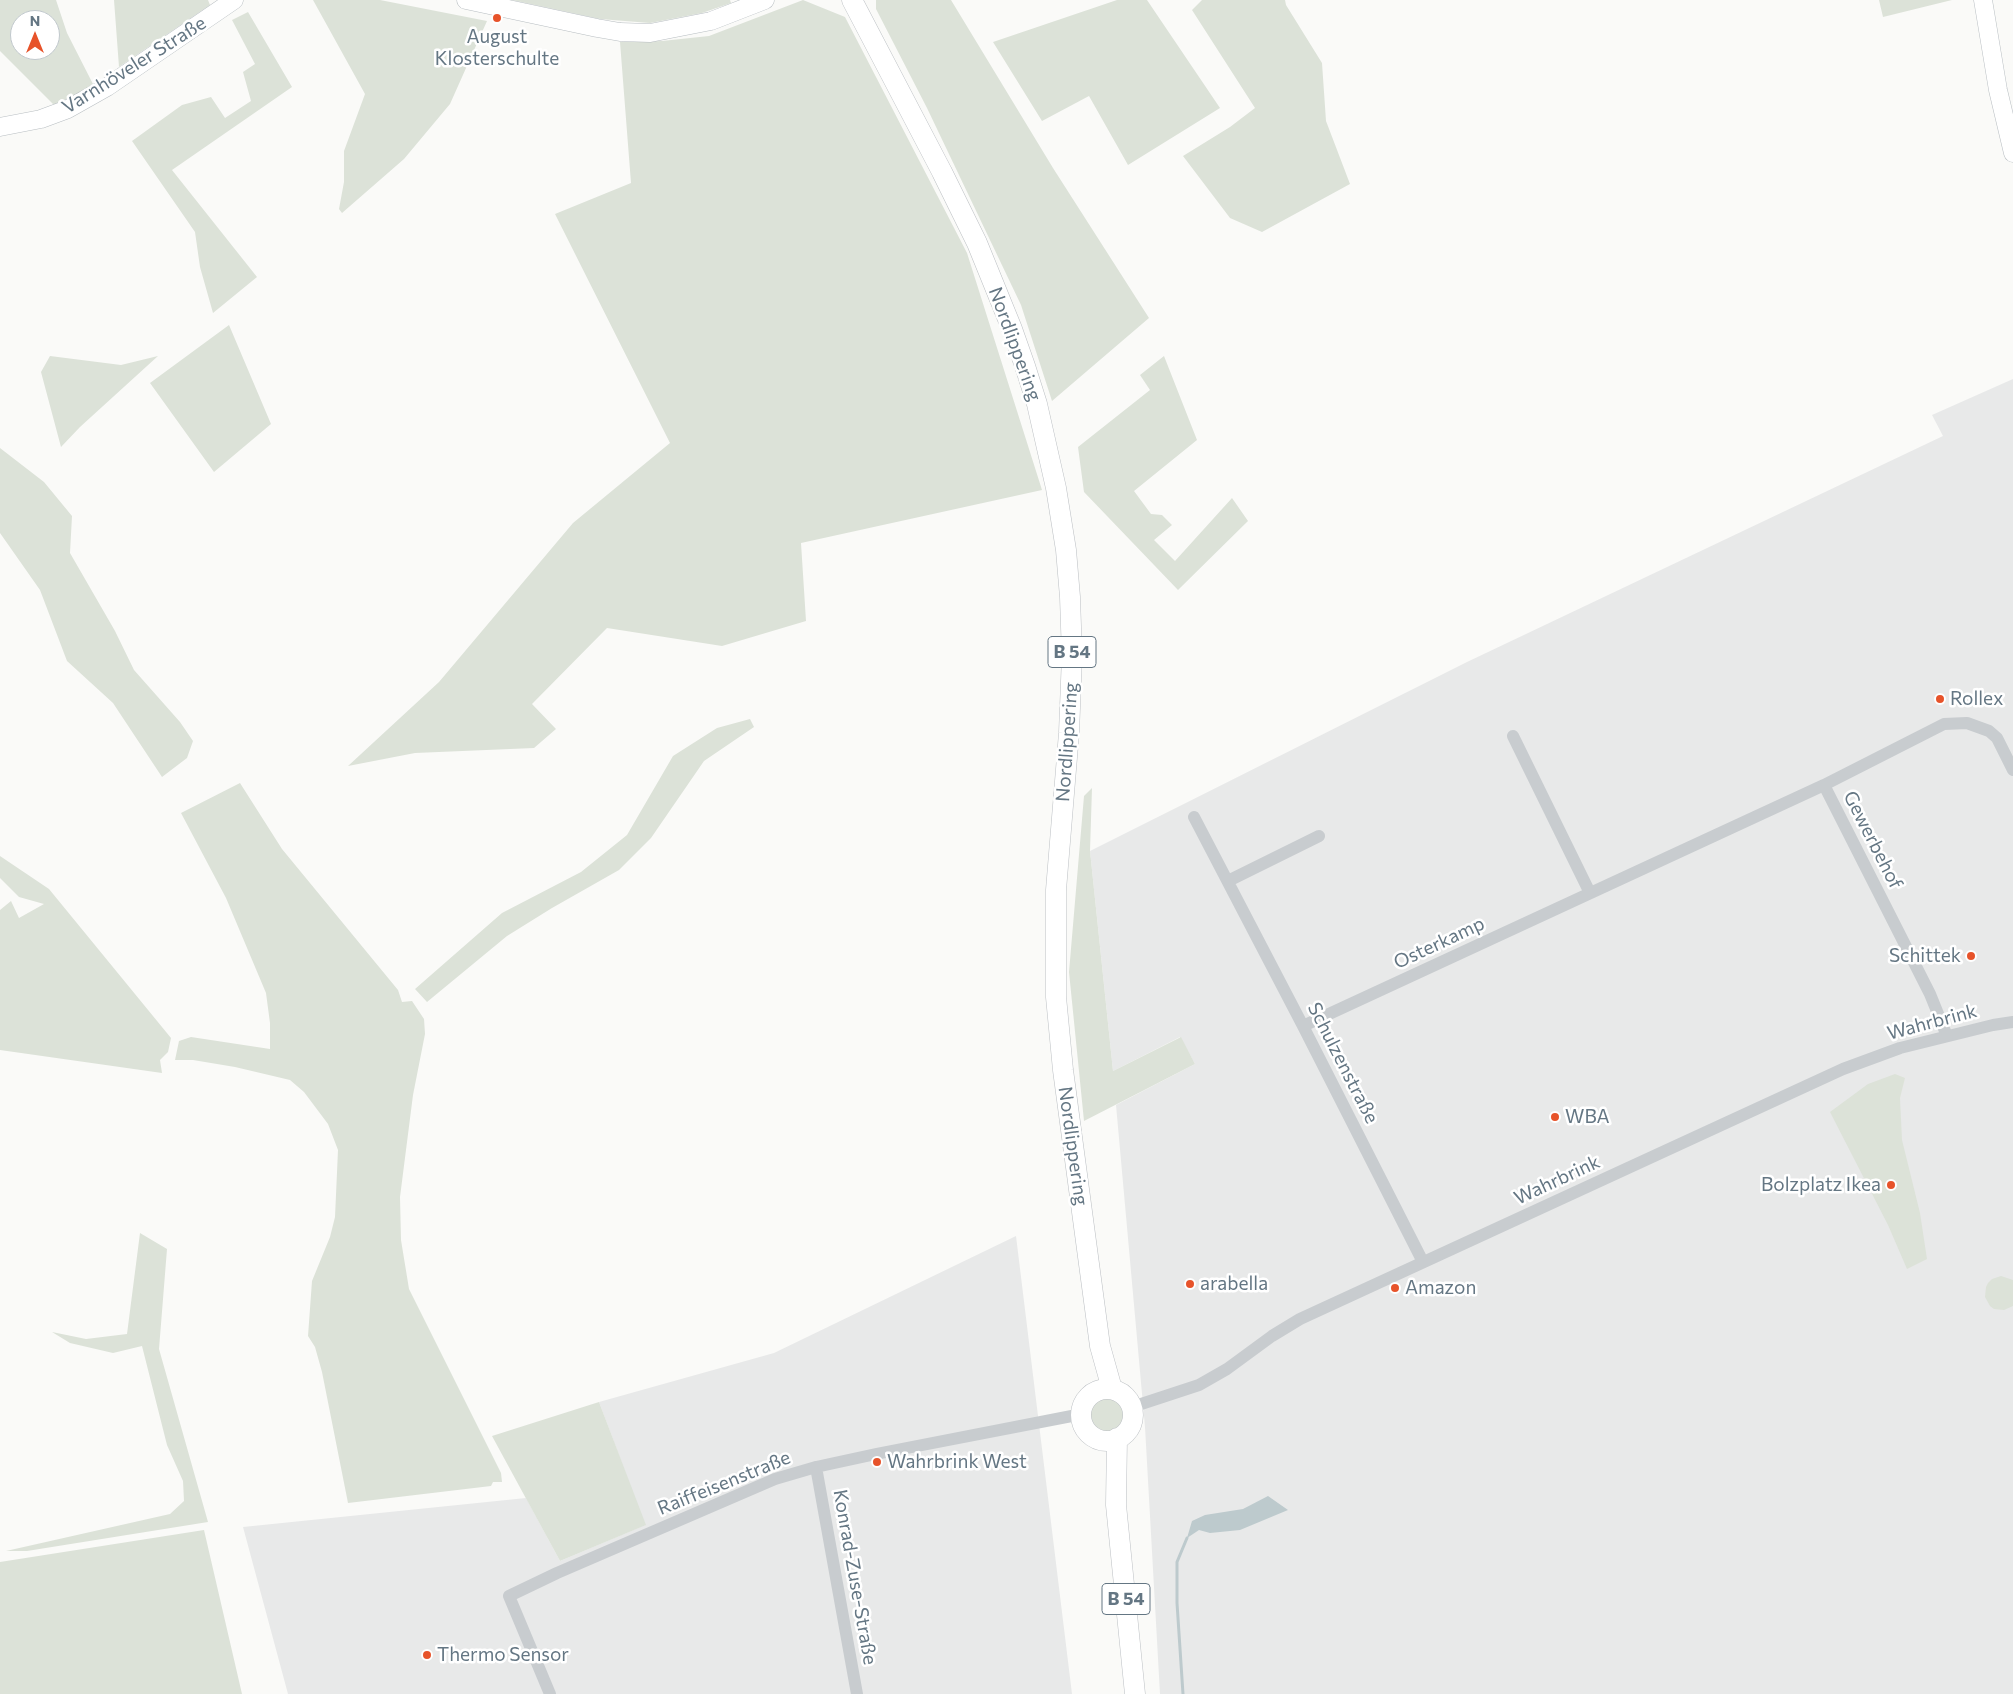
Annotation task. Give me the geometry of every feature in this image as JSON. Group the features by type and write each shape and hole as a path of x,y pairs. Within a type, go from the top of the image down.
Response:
{"main road":[{"name":"Nordlippering","path":"852,0 977,243 1025,366 1039,412 1056,488 1069,588 1072,656 1069,733 1055,919 1056,997 1063,1070 1100,1346 1104,1390"},
{"path":"1104,1390 1126,1397 1132,1408 1131,1424 1125,1433 1110,1439 1091,1434 1086,1430 1082,1414 1087,1399 1104,1390"},
{"name":"B 54","path":"1110,1439 1135,1694"}],"street":[{"name":"Varnhöveler Straße","path":"0,127 41,119 68,109 107,86 234,0"},
{"path":"466,0 605,30 650,33 711,21 765,0"},
{"path":"1983,0 1998,90 2013,152"},
{"name":"Gewerbehof","path":"1947,1036 1930,994 1824,785 1931,730 1954,722 1967,723 1989,731 1997,738 2013,770"},
{"path":"1512,736 1590,893"},
{"name":"Osterkamp","path":"1303,1026 1824,785"},
{"name":"Schulzenstraße","path":"1194,817 1423,1262"},
{"path":"1228,881 1319,836"},
{"name":"Wahrbrink","path":"1132,1408 1199,1385 1234,1364 1272,1336 1300,1319 1843,1069 1900,1048 2013,1022"},
{"name":"Raiffeisenstraße","path":"550,1694 509,1596 557,1573 775,1479 816,1467 1082,1414"},
{"name":"Konrad-Zuse-Straße","path":"816,1467 857,1694"}],"shaded area":[{"path":"0,0 56,0 59,10 10,10 10,60 60,60 60,12 67,33 94,86 54,105 0,51"},
{"path":"114,0 208,0 210,5 119,67"},
{"path":"313,0 380,0 487,21 450,104 404,159 342,213 339,209 344,182 344,151 365,94"},
{"path":"512,0 730,0 731,3 702,13 650,23 600,19"},
{"path":"803,0 845,17 967,253 1042,490 801,543 806,621 722,646 607,628 532,704 556,729 534,748 415,753 348,766 439,682 573,523 670,443 555,214 631,183 620,42 662,41 709,36"},
{"path":"876,0 951,0 1053,168 1149,318 1052,401 1021,305 927,108 876,9"},
{"path":"1117,0 1147,0 1220,108 1128,165 1089,96 1042,121 993,42"},
{"path":"1202,0 1285,0 1286,5 1322,63 1326,121 1350,184 1262,232 1230,218 1183,156 1230,127 1255,108 1192,10"},
{"path":"1879,0 1952,0 1883,17"},
{"path":"248,12 292,87 172,170 257,277 213,313 200,267 195,232 132,141 182,105 211,97 225,118 251,101 243,72 255,64 232,20"},
{"path":"229,325 271,424 214,472 150,383"},
{"path":"50,356 121,365 158,356 80,427 61,447 41,372"},
{"path":"1164,356 1197,440 1134,491 1151,514 1162,515 1172,525 1154,540 1175,561 1232,498 1248,521 1178,590 1084,492 1078,447 1150,390 1140,375"},
{"path":"2013,379 2013,1694 1160,1694 1145,1427 1116,1105 1195,1064 1180,1037 1113,1071 1090,851 1467,662 1943,436 1932,415"},
{"path":"0,448 44,482 72,516 70,553 115,631 134,670 180,722 193,741 187,758 162,777 113,703 67,661 40,590 0,533"},
{"path":"750,719 754,727 704,761 651,838 619,870 507,936 427,1002 415,989 502,913 581,872 627,835 673,756 717,728"},
{"path":"240,783 282,849 398,990 402,1002 412,1001 424,1019 425,1034 413,1095 400,1197 401,1240 409,1289 501,1473 502,1482 493,1482 491,1486 348,1503 322,1372 315,1347 308,1336 312,1281 330,1237 335,1217 338,1150 328,1124 304,1092 290,1080 235,1067 193,1060 175,1060 179,1041 191,1037 270,1049 270,1023 266,993 226,898 181,813"},
{"path":"1092,788 1090,851 1113,1071 1181,1037 1195,1064 1084,1121 1069,972 1084,796"},
{"path":"0,856 49,889 171,1038 168,1052 160,1060 162,1073 0,1050 0,910 11,901 19,918 44,904 19,897 0,878"},
{"path":"1895,1074 1905,1078 1900,1098 1902,1140 1920,1213 1927,1259 1907,1269 1888,1225 1830,1112 1868,1084"},
{"path":"140,1233 167,1249 159,1349 208,1522 27,1551 6,1551 170,1514 184,1501 183,1481 167,1445 142,1346 113,1353 70,1343 52,1332 86,1339 127,1334"},
{"name":"Wahrbrink West","path":"1016,1236 1072,1694 288,1694 243,1527 526,1498 560,1561 645,1525 599,1402 774,1353"},
{"path":"2001,1276 2013,1280 2013,1306 2004,1310 1994,1309 1985,1297 1988,1283 1992,1279"},
{"path":"1112,1395 1119,1398 1125,1404 1128,1415 1127,1423 1119,1432 1112,1435 1104,1435 1097,1432 1089,1423 1088,1411 1091,1404 1100,1396"},
{"path":"599,1402 646,1525 560,1561 492,1436"},
{"path":"1268,1496 1288,1510 1240,1530 1210,1533 1199,1530 1187,1538 1192,1521 1205,1515 1243,1509"},
{"path":"204,1530 242,1694 0,1694 0,1562"}],"waterway":[{"path":"1183,1694 1177,1603 1177,1562 1187,1538"}],"place":[{"name":"August Klosterschulte","path":"497,18"},
{"name":"Rollex","path":"1940,699"},
{"name":"Schittek","path":"1971,956"},
{"name":"WBA","path":"1555,1117"},
{"name":"Bolzplatz Ikea","path":"1891,1185"},
{"name":"arabella","path":"1190,1284"},
{"name":"Amazon","path":"1395,1288"},
{"name":"Wahrbrink West","path":"877,1462"},
{"name":"Thermo Sensor","path":"427,1655"}]}
